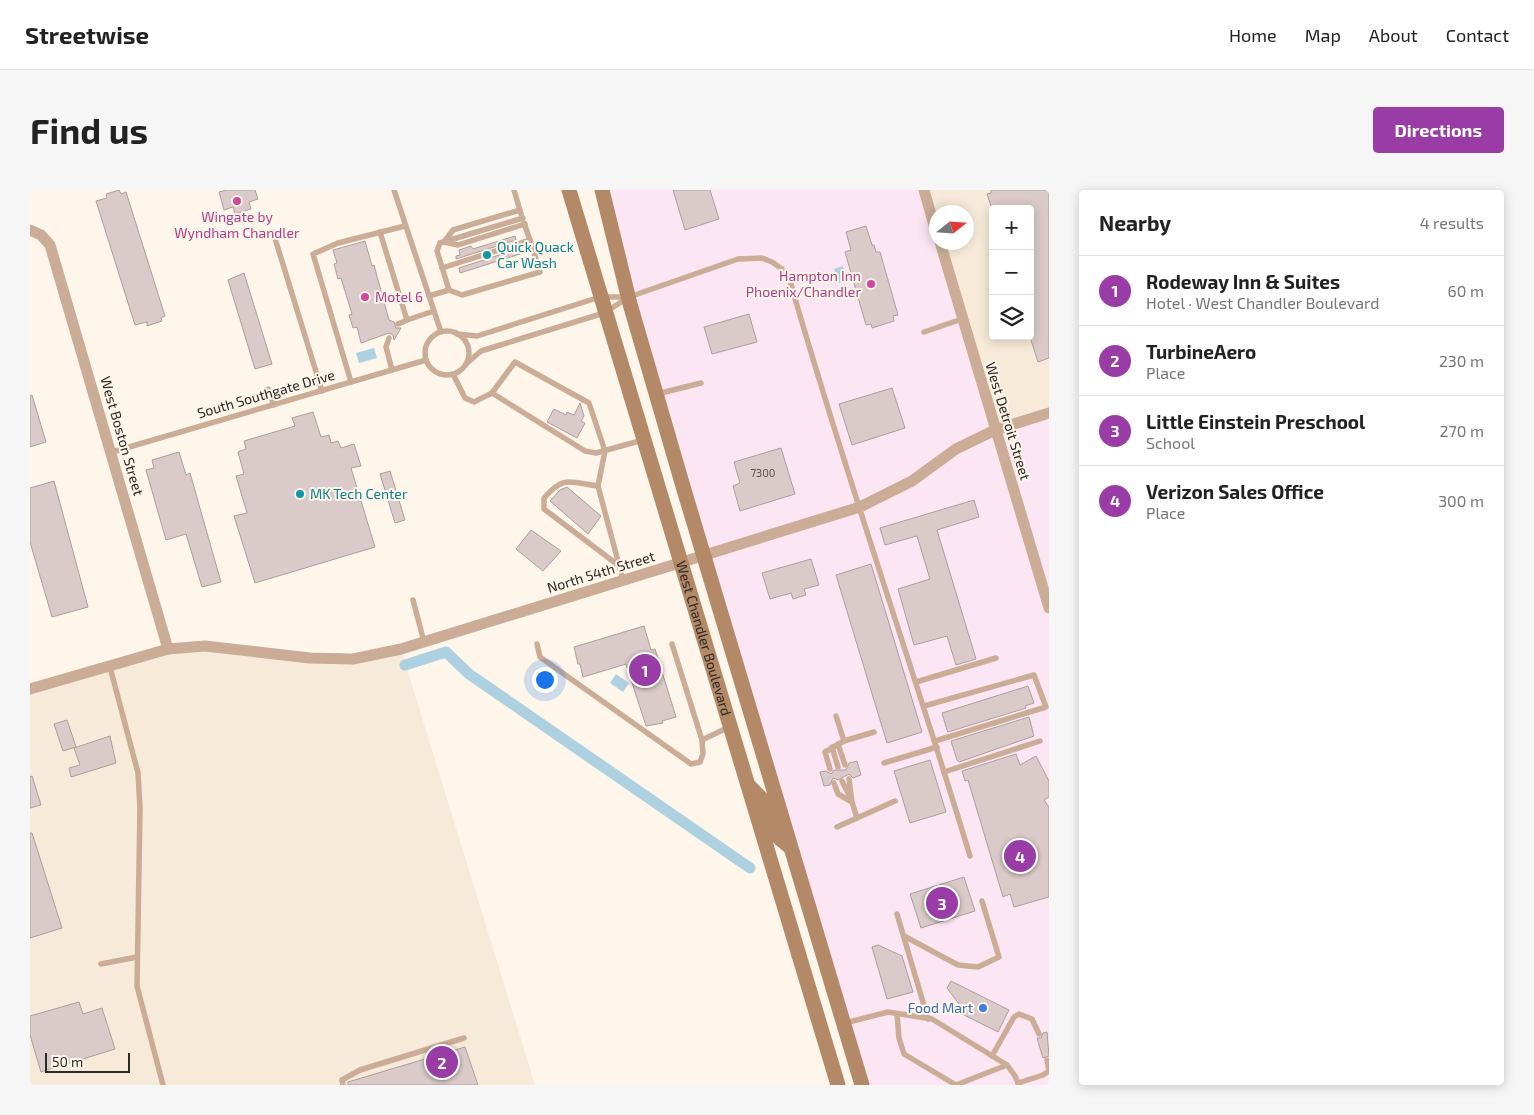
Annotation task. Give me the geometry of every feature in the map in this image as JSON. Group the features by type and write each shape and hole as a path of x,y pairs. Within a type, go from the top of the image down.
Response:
{"main road":[{"name":"West Chandler Boulevard","path":"569,190 604,313 682,562 838,1085"},
{"name":"West Chandler Boulevard","path":"602,190 629,297 657,394 862,1085"},
{"path":"747,784 766,803 777,836 791,848"}],"street":[{"path":"924,190 929,208"},
{"name":"West Boston Street","path":"30,230 41,235 50,245 112,452 168,650"},
{"name":"West Detroit Street","path":"942,250 1049,608"},
{"name":"North 54th Street","path":"30,689 168,650 205,646 310,658 353,658 424,642 860,507 912,481 956,449 995,430 1049,413"}],"lane":[{"path":"394,190 441,332"},
{"path":"429,296 449,290 462,295 540,272 514,190"},
{"path":"444,242 453,230 520,210"},
{"path":"449,290 437,251 440,243 524,221"},
{"path":"351,382 313,254 338,243 406,226"},
{"path":"273,232 322,391"},
{"path":"380,232 407,320"},
{"path":"442,268 530,240"},
{"path":"629,297 600,298 477,336 441,332 428,342 425,353 426,360 440,374 453,374 481,351 604,313 629,297 738,259 762,258 782,269 790,281 815,368 924,706 970,856"},
{"path":"398,324 434,312"},
{"path":"924,332 962,319"},
{"path":"457,334 468,347 466,364"},
{"path":"389,338 386,347 392,370"},
{"name":"South Southgate Drive","path":"112,452 426,360"},
{"path":"453,374 465,398 474,402 492,393 515,362 589,403 605,451 598,486 623,580"},
{"path":"657,394 700,383"},
{"path":"268,389 274,405"},
{"path":"492,393 585,451 596,453 643,440"},
{"path":"598,486 564,482 556,484 544,498 544,509 618,565"},
{"path":"413,600 424,642"},
{"path":"537,644 540,657 691,764 700,762 703,754 702,740 672,644"},
{"path":"916,682 996,658"},
{"path":"110,667 138,773 137,986 163,1085"},
{"path":"884,763 1046,707 1034,675 924,706"},
{"path":"832,748 841,766 841,743 836,716"},
{"path":"702,740 730,727"},
{"path":"830,769 825,752 841,743 874,732"},
{"path":"944,772 1040,741"},
{"path":"849,779 852,802"},
{"path":"842,781 857,818"},
{"path":"834,783 838,794 852,802"},
{"path":"837,827 895,800"},
{"path":"904,936 958,965 978,967 999,957 982,901"},
{"path":"897,914 928,1019"},
{"path":"101,964 137,956"},
{"path":"843,1024 888,1012 928,1019 1006,1065 1019,1084 1043,1075 1049,1070 1047,1060"},
{"path":"897,1014 899,1038 904,1054 956,1084 1006,1065"},
{"path":"992,1056 1014,1017 1020,1014 1032,1018 1039,1034"},
{"path":"343,1085 342,1080 360,1070 464,1038"}],"shaded area":[{"path":"602,190 924,190 929,208 929,250 939,250 995,430 1049,413 1049,1085 862,1085"},
{"path":"924,190 1049,190 1049,413 995,430 942,250 974,250 974,205 929,205 929,208"},
{"path":"205,646 310,658 401,649 535,1085 30,1085 30,691 168,649"}],"water":[{"path":"843,266 848,280 839,283 834,269"},
{"path":"374,348 377,358 359,363 356,353"},
{"path":"616,674 629,683 623,692 610,683"}],"building":[{"path":"119,190 121,194 126,192 165,316 161,318 162,321 147,326 147,322 135,325 96,201 107,198 106,194"},
{"name":"Wingate by Wyndham Chandler","path":"226,190 255,190 258,199 249,202 251,209 235,214 233,207 224,210 219,192"},
{"path":"673,190 710,190 719,219 685,230"},
{"path":"991,190 1049,190 1049,358 1038,362 1031,340 1034,340 1034,205 991,205 987,194 991,193"},
{"name":"Hampton Inn Phoenix/Chandler","path":"866,226 872,245 874,245 876,252 880,252 898,315 893,316 894,321 872,328 871,324 866,325 845,252 851,250 846,232"},
{"path":"515,236 516,240 456,259 456,256 460,255 459,250 471,246 473,249"},
{"name":"Motel 6","path":"365,241 372,266 374,265 389,320 394,322 396,328 401,328 394,340 393,335 389,333 361,343 357,327 353,328 349,315 352,314 341,278 338,279 334,264 337,263 333,250"},
{"path":"518,249 520,254 460,273 459,268"},
{"path":"244,273 272,364 255,369 228,280"},
{"path":"749,314 757,342 712,354 704,327"},
{"path":"892,388 905,428 852,445 839,404"},
{"path":"32,395 46,442 30,447 30,396"},
{"path":"580,403 584,416 581,421 585,423 577,438 547,422 554,409 566,415 567,412 574,415"},
{"name":"MK Tech Center","path":"313,412 321,437 329,435 331,443 338,441 341,448 354,444 361,466 351,468 375,547 255,583 234,516 247,513 236,476 244,474 238,452 246,449 244,441 295,426 292,418"},
{"path":"781,448 795,494 740,511 733,486 740,483 734,462"},
{"path":"179,452 186,475 190,473 221,582 202,587 186,534 166,540 146,470 154,468 152,460"},
{"path":"390,471 405,520 395,523 380,474"},
{"path":"54,481 88,607 52,617 30,542 30,488"},
{"path":"567,487 601,516 588,534 550,501 560,490"},
{"path":"974,500 979,517 937,530 976,659 956,665 947,636 914,645 898,589 930,579 917,536 885,545 880,528"},
{"path":"531,530 561,551 543,571 516,549"},
{"path":"811,559 819,585 804,589 806,595 793,599 791,593 770,599 762,573"},
{"path":"871,564 922,732 887,743 836,575"},
{"path":"644,626 651,650 655,649 676,717 662,721 663,723 646,726 626,664 583,677 574,647"},
{"path":"1028,686 1034,703 1025,706 1026,708 948,732 942,713"},
{"path":"1029,717 1034,736 959,762 957,760 951,741"},
{"path":"67,720 76,747 63,751 54,724"},
{"path":"110,736 116,763 71,777 69,768 80,765 74,748"},
{"path":"1016,754 1020,765 1036,756 1049,781 1049,797 1044,800 1049,807 1049,897 1014,907 1010,894 1003,897 968,780 965,781 962,771"},
{"path":"930,760 946,812 910,823 894,771"},
{"path":"857,761 861,775 853,778 849,774 838,780 833,778 830,785 824,786 820,772 826,771 831,774 834,770 846,770 849,763"},
{"path":"32,776 41,805 30,808 30,777"},
{"path":"30,833 32,833 62,928 30,938"},
{"path":"964,877 975,911 921,928 910,894"},
{"path":"878,945 902,956 913,992 887,999 872,947"},
{"name":"Food Mart","path":"951,981 1009,1010 998,1032 960,1013 962,1008 947,988"},
{"path":"79,1002 83,1014 102,1008 115,1049 41,1072 30,1035 30,1016"},
{"path":"1047,1032 1049,1056 1043,1058 1037,1038 1041,1038 1043,1033"},
{"path":"465,1047 478,1085 348,1085 348,1082"}],"waterway":[{"path":"405,665 446,652 469,674 750,868"}],"place":[{"name":"Wingate by Wyndham Chandler","path":"237,201"},
{"name":"Quick Quack Car Wash","path":"487,255"},
{"name":"Hampton Inn Phoenix/Chandler","path":"871,284"},
{"name":"Motel 6","path":"365,297"},
{"name":"MK Tech Center","path":"300,494"},
{"name":"Rodeway Inn & Suites","path":"645,670"},
{"name":"Verizon Sales Office","path":"1020,856"},
{"name":"Little Einstein Preschool","path":"942,903"},
{"name":"Food Mart","path":"983,1008"},
{"name":"TurbineAero","path":"442,1062"}]}
